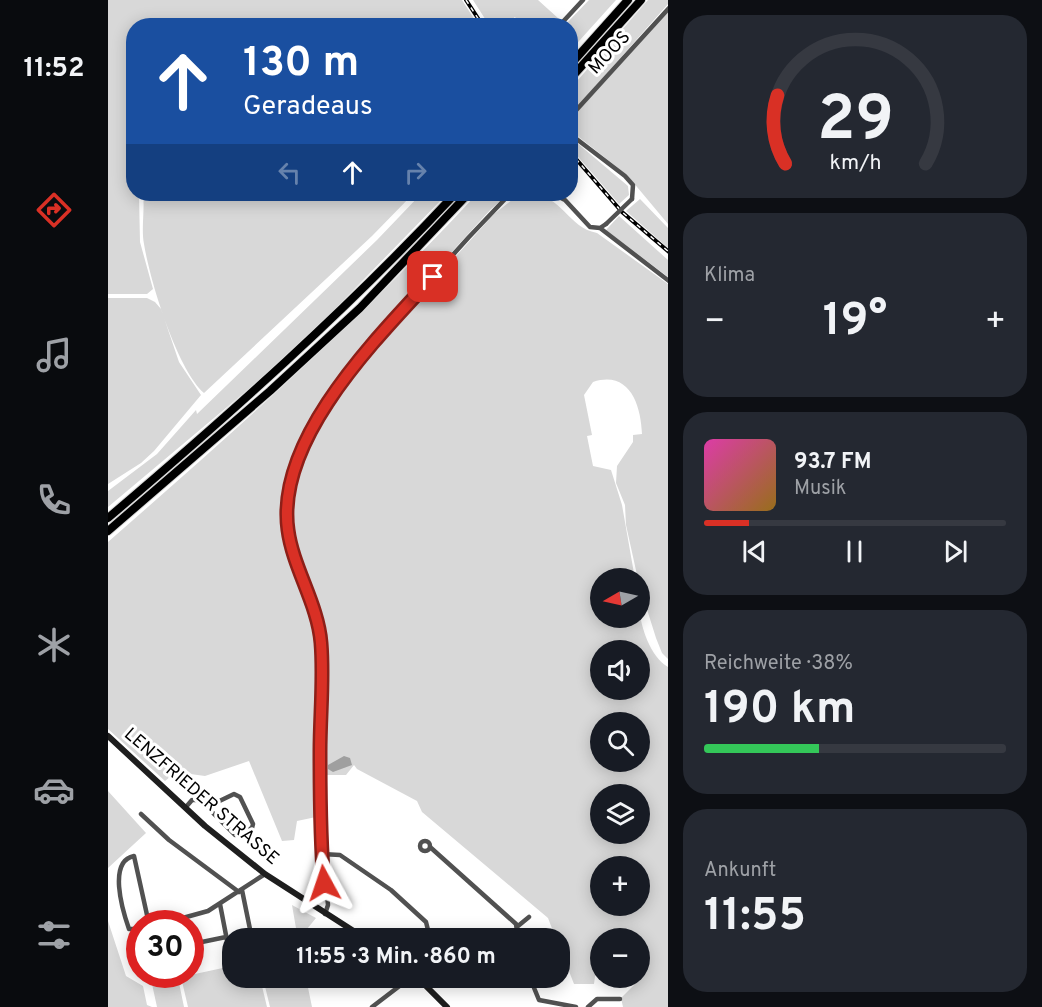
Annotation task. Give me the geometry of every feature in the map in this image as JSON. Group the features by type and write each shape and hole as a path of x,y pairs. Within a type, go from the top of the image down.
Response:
{"highway":[{"path":"578,55 628,0"},
{"path":"578,71 641,0"},
{"path":"108,518 255,391 349,304 448,201"},
{"path":"108,531 270,391 352,316 461,201"}],"street":[{"path":"566,18 583,0"},
{"name":"MOOS","path":"578,108 668,9"},
{"path":"578,140 625,176 633,185 632,199 600,228"},
{"path":"325,914 328,906 322,854 321,637 288,529 289,487 296,465 336,389 355,363 503,201"},
{"path":"566,201 586,225 600,228 668,280"},
{"name":"LENZFRIEDER STRASSE","path":"108,736 186,807 265,874 348,928"},
{"path":"186,807 192,800 197,800 235,835 252,828 253,824 240,797 234,794 207,807"},
{"path":"141,814 169,840 241,891 249,928"},
{"path":"430,847 518,926 529,917"},
{"path":"322,854 340,855 391,890 426,922 428,928"},
{"path":"126,917 117,874 123,860 134,856 146,910"},
{"path":"204,912 265,874"},
{"path":"220,904 224,928"},
{"path":"204,942 222,939"},
{"path":"372,1007 397,988"},
{"path":"428,988 447,1007"},
{"path":"535,988 539,1000 576,1007"},
{"path":"588,1007 597,999 620,999"}],"shaded area":[{"path":"108,0 462,0 474,18 126,18 126,201 139,201 140,242 153,289 147,294 108,294"},
{"path":"473,0 538,0 558,18 515,17 485,18"},
{"path":"589,0 616,0 578,42 578,18 572,18"},
{"path":"648,0 668,0 668,4 578,106 578,80"},
{"path":"668,10 668,224 627,175 578,136 578,111"},
{"path":"578,144 628,186 629,195 619,204 578,157"},
{"path":"640,199 668,228 668,248 626,211"},
{"path":"144,201 406,201 372,236 204,393 184,365 166,323 152,280 144,244"},
{"path":"414,201 440,201 329,315 258,381 108,507 108,491 157,454 196,410 197,414"},
{"path":"470,201 500,201 346,368 305,440 287,486 285,529 318,637 316,817 297,821 294,840 282,841 249,761 205,776 176,772 165,781 108,729 108,542 251,415 389,285"},
{"path":"511,201 552,201 578,224 597,233 668,284 668,659 662,653 650,619 650,568 635,568 626,525 625,505 616,483 617,466 633,442 633,435 642,434 636,401 624,385 616,381 593,382 584,395 592,435 587,436 593,466 611,470 622,505 633,568 590,568 590,628 643,628 648,640 590,640 590,700 650,700 650,646 656,656 668,667 668,1007 623,1007 621,998 631,988 650,988 650,928 590,928 590,984 574,984 570,974 570,928 552,928 548,918 422,812 417,801 357,769 354,765 346,775 324,775 324,636 291,528 292,487 310,442 353,370 494,214"},
{"path":"619,216 668,260 668,277 606,230"},
{"path":"108,298 147,298 155,302 161,309 179,362 201,395 154,451 141,463 108,484"},
{"path":"344,756 350,758 352,765 333,772 328,769 328,765"},
{"path":"108,791 146,833 108,868"},
{"path":"292,905 316,918 308,928 296,928"},
{"path":"108,921 126,976 126,988 143,988 147,1005 152,1007 108,1007"},
{"path":"222,968 222,988 262,988 267,1007 188,1007 184,988 204,988 204,972"},
{"path":"153,988 180,988 184,1007 157,1007"},
{"path":"265,988 308,988 312,1007 270,1007"}],"railway":[{"path":"466,0 478,18"},
{"path":"578,161 622,212 668,251"}],"route":[{"path":"324,883 320,753 321,637 288,529 289,487 296,465 336,389 365,350 433,277"}]}
